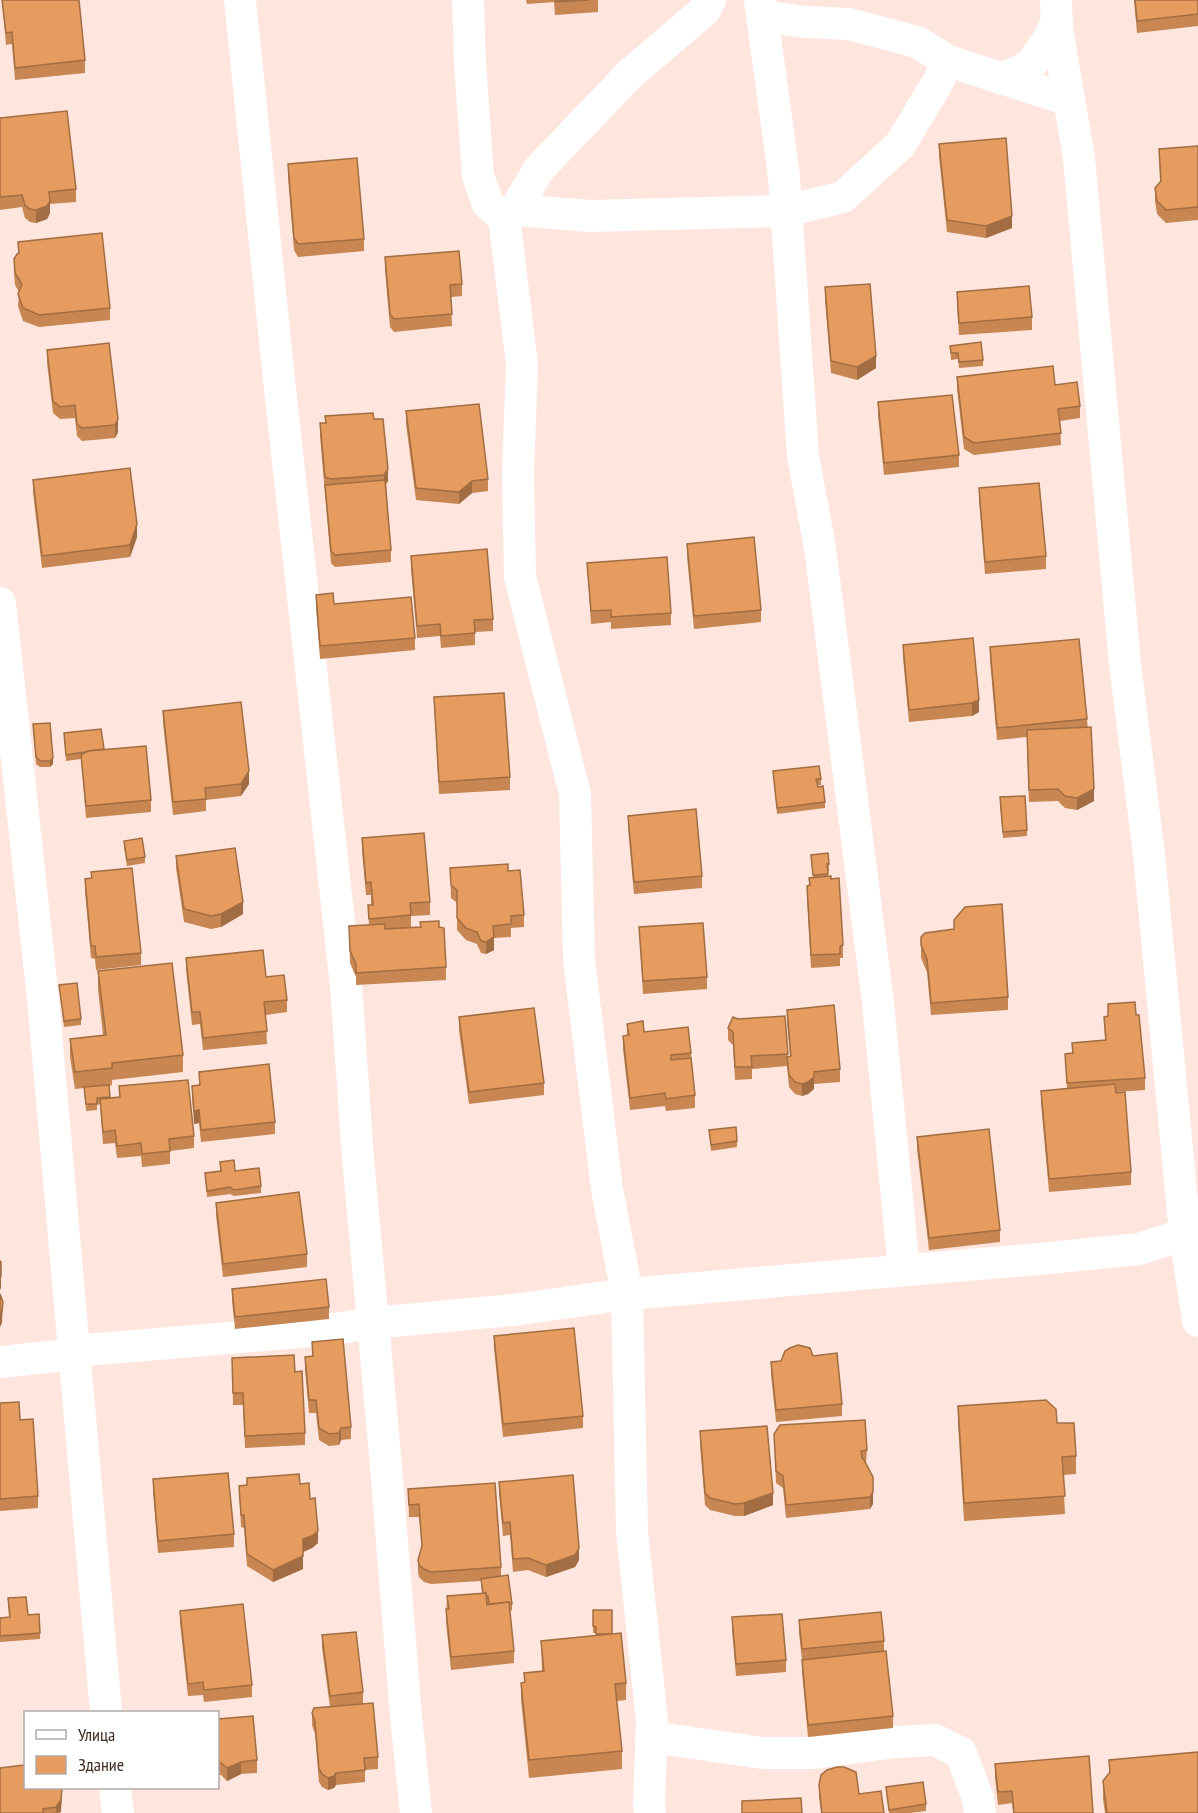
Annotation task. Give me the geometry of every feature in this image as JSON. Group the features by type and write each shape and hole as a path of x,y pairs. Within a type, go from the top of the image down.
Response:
{"street":[{"path":"240,0 281,400 346,986 358,1158 416,1813"},
{"path":"468,0 478,176 488,204 509,214 590,216 786,211 843,196 900,145 948,61"},
{"path":"645,1810 652,1720 632,1532 627,1294 607,1190 579,960 575,794 519,577 518,473 522,364 509,214 539,169 630,74 705,10 710,0"},
{"path":"904,1270 878,1003 820,548 803,456 784,177 761,8 805,22 849,24 917,42 948,61 1069,100"},
{"path":"1002,79 1030,66 1049,38 1056,10"},
{"path":"1056,10 1079,158 1125,664 1149,854 1191,1233 1198,1321"},
{"path":"0,603 43,999 106,1711"},
{"path":"0,1362 57,1356 75,1351 335,1329 373,1323 513,1310 627,1294 1139,1249 1191,1233"},
{"path":"651,1737 762,1754 813,1753 896,1742 935,1740 961,1753 978,1798 980,1813"},
{"path":"115,1789 118,1813"}],"building":[{"path":"2,0 79,0 85,60 15,68 12,32 6,33"},
{"path":"555,0 589,0 555,2"},
{"path":"1135,0 1198,0 1198,14 1137,21"},
{"path":"67,111 76,189 49,192 50,201 47,206 36,210 25,205 22,195 0,197 0,118"},
{"path":"1006,138 1012,216 986,226 947,220 939,144"},
{"path":"1198,146 1198,207 1166,210 1157,201 1155,188 1161,181 1159,149"},
{"path":"357,158 364,239 298,244 294,238 288,164"},
{"path":"102,233 110,308 39,315 23,308 18,294 22,284 15,273 14,259 19,253 18,242"},
{"path":"459,251 462,284 450,285 452,314 394,319 390,314 385,257"},
{"path":"870,284 876,356 857,367 831,361 825,287"},
{"path":"1029,286 1032,317 959,323 957,292"},
{"path":"981,342 983,360 959,362 958,353 951,353 950,346"},
{"path":"109,343 118,419 115,425 82,428 77,424 75,405 60,407 53,401 47,350"},
{"path":"1053,366 1055,385 1077,382 1080,406 1058,409 1061,433 974,443 964,437 957,377"},
{"path":"952,395 959,455 884,463 878,402"},
{"path":"479,404 488,479 472,481 459,492 416,488 406,411"},
{"path":"373,413 374,419 383,419 388,469 384,475 331,479 325,477 320,423 326,423 325,416"},
{"path":"130,468 137,524 130,545 42,556 33,480"},
{"path":"385,480 391,550 335,555 331,551 325,485"},
{"path":"1039,483 1046,556 985,562 979,488"},
{"path":"754,537 761,610 694,616 687,544"},
{"path":"487,549 493,619 474,620 475,633 441,636 440,624 417,626 411,556"},
{"path":"667,557 671,613 611,617 611,610 591,611 587,563"},
{"path":"333,593 334,604 411,597 415,638 320,646 316,595"},
{"path":"973,638 979,700 972,703 909,710 903,645"},
{"path":"1079,639 1087,719 997,728 990,647"},
{"path":"504,693 510,777 439,782 434,697"},
{"path":"241,702 249,771 241,784 205,788 206,799 173,802 163,711"},
{"path":"50,723 53,758 50,761 40,761 36,757 33,724"},
{"path":"1091,727 1094,789 1077,798 1065,796 1058,789 1029,790 1027,730"},
{"path":"101,729 104,749 66,755 64,733"},
{"path":"146,746 151,800 86,806 81,755 88,751"},
{"path":"819,766 821,779 816,779 818,787 823,786 825,802 777,808 773,771"},
{"path":"1025,796 1027,830 1003,832 1000,797"},
{"path":"696,809 702,876 634,882 628,816"},
{"path":"424,833 430,902 410,903 411,915 369,919 368,905 373,905 371,882 366,883 362,838"},
{"path":"142,838 145,857 127,860 124,841"},
{"path":"235,848 243,902 221,914 211,916 184,909 176,856"},
{"path":"828,853 828,874 813,875 811,855"},
{"path":"508,864 508,871 520,870 524,915 511,916 511,924 493,926 494,937 486,942 481,941 477,932 466,928 457,918 457,890 451,885 450,868"},
{"path":"132,868 141,953 96,957 95,946 91,946 85,879 92,878 91,872"},
{"path":"831,876 831,879 839,878 843,945 840,946 840,954 811,955 807,886 810,885 809,878"},
{"path":"1002,904 1008,997 931,1003 927,959 921,945 921,937 925,933 954,929 954,920 965,907"},
{"path":"439,921 439,927 444,928 446,967 356,973 356,964 350,951 349,926 385,924 385,929 421,927 420,922"},
{"path":"703,923 707,977 643,981 639,927"},
{"path":"263,950 266,977 284,975 287,1000 264,1002 267,1031 203,1038 200,1012 192,1012 186,958"},
{"path":"172,963 183,1055 112,1063 112,1068 75,1072 70,1039 106,1035 98,971"},
{"path":"77,983 81,1019 64,1021 59,985"},
{"path":"1135,1002 1136,1015 1139,1015 1145,1078 1067,1083 1065,1054 1073,1053 1072,1043 1106,1040 1104,1017 1108,1016 1108,1004"},
{"path":"834,1005 840,1069 814,1072 814,1077 808,1082 802,1084 795,1082 789,1075 787,1057 791,1056 787,1010"},
{"path":"534,1008 544,1083 469,1092 459,1017"},
{"path":"785,1016 788,1054 751,1056 752,1067 735,1067 733,1032 728,1028 733,1017 738,1019"},
{"path":"643,1021 644,1032 688,1027 691,1053 671,1055 671,1060 691,1058 695,1095 666,1099 665,1093 630,1098 623,1036 629,1035 627,1024"},
{"path":"269,1064 275,1122 201,1130 199,1110 194,1111 192,1086 200,1085 199,1072"},
{"path":"188,1080 194,1136 169,1139 170,1151 142,1154 141,1143 117,1146 115,1130 103,1132 100,1099 120,1097 119,1086"},
{"path":"1115,1084 1116,1093 1125,1092 1131,1172 1049,1179 1041,1091"},
{"path":"109,1085 110,1097 97,1098 97,1104 86,1104 84,1087"},
{"path":"736,1127 737,1141 711,1145 709,1130"},
{"path":"989,1129 1000,1230 929,1238 917,1137"},
{"path":"234,1160 235,1171 259,1168 261,1186 234,1190 230,1187 207,1191 205,1173 221,1171 220,1162"},
{"path":"299,1192 307,1254 223,1264 216,1203"},
{"path":"326,1279 329,1307 235,1317 232,1289"},
{"path":"0,1294 3,1302 0,1315"},
{"path":"574,1328 583,1416 503,1424 494,1336"},
{"path":"343,1339 351,1427 341,1428 339,1433 329,1434 319,1428 316,1400 309,1400 305,1357 313,1356 312,1342"},
{"path":"798,1345 810,1348 813,1356 837,1353 842,1404 776,1410 771,1362 781,1361 785,1351"},
{"path":"294,1355 295,1372 302,1371 305,1433 245,1436 243,1393 233,1393 232,1358"},
{"path":"1046,1400 1056,1409 1057,1423 1074,1423 1076,1456 1062,1457 1065,1496 964,1503 958,1406"},
{"path":"19,1402 20,1420 33,1419 38,1496 0,1499 0,1403"},
{"path":"865,1420 867,1450 861,1451 862,1458 873,1477 873,1492 870,1497 786,1505 783,1476 776,1471 774,1434 780,1425"},
{"path":"767,1426 773,1493 735,1504 710,1498 705,1493 700,1431"},
{"path":"228,1473 234,1534 158,1541 153,1479"},
{"path":"299,1474 300,1484 309,1483 310,1499 315,1498 318,1531 303,1539 303,1556 273,1570 247,1554 239,1486 247,1485 247,1478"},
{"path":"573,1475 579,1548 575,1555 546,1565 528,1558 513,1559 510,1522 503,1523 499,1482"},
{"path":"495,1483 501,1567 431,1572 419,1565 422,1546 419,1504 409,1505 408,1489"},
{"path":"508,1575 512,1604 509,1602 489,1604 488,1596 483,1593 481,1579"},
{"path":"486,1593 487,1605 509,1602 514,1651 451,1657 446,1609 449,1609 447,1596"},
{"path":"26,1597 28,1615 39,1614 40,1633 0,1636 0,1618 10,1617 8,1598"},
{"path":"243,1604 252,1685 204,1690 203,1682 188,1684 180,1611"},
{"path":"593,1610 612,1610 612,1634 596,1634 596,1627 593,1626"},
{"path":"881,1612 884,1641 802,1649 799,1620"},
{"path":"782,1614 786,1660 736,1664 732,1617"},
{"path":"356,1632 363,1692 330,1696 322,1635"},
{"path":"621,1633 626,1683 615,1684 622,1751 529,1760 521,1683 525,1682 524,1673 544,1671 541,1641"},
{"path":"886,1651 893,1716 808,1725 802,1660"},
{"path":"373,1703 378,1757 364,1758 365,1770 336,1773 328,1778 319,1769 315,1722 312,1713 314,1708"},
{"path":"253,1716 257,1760 241,1762 227,1768 219,1763 219,1719"},
{"path":"1198,1752 1198,1813 1107,1813 1103,1781 1110,1772 1109,1760"},
{"path":"1089,1756 1093,1813 1014,1813 1012,1791 998,1792 995,1764"},
{"path":"24,1765 24,1789 62,1789 61,1800 56,1807 43,1809 43,1813 0,1813 0,1768"},
{"path":"837,1767 856,1772 859,1794 881,1791 884,1813 822,1813 819,1785 821,1775"},
{"path":"923,1782 926,1804 889,1810 886,1787"},
{"path":"801,1798 802,1813 742,1813 742,1801"}]}
